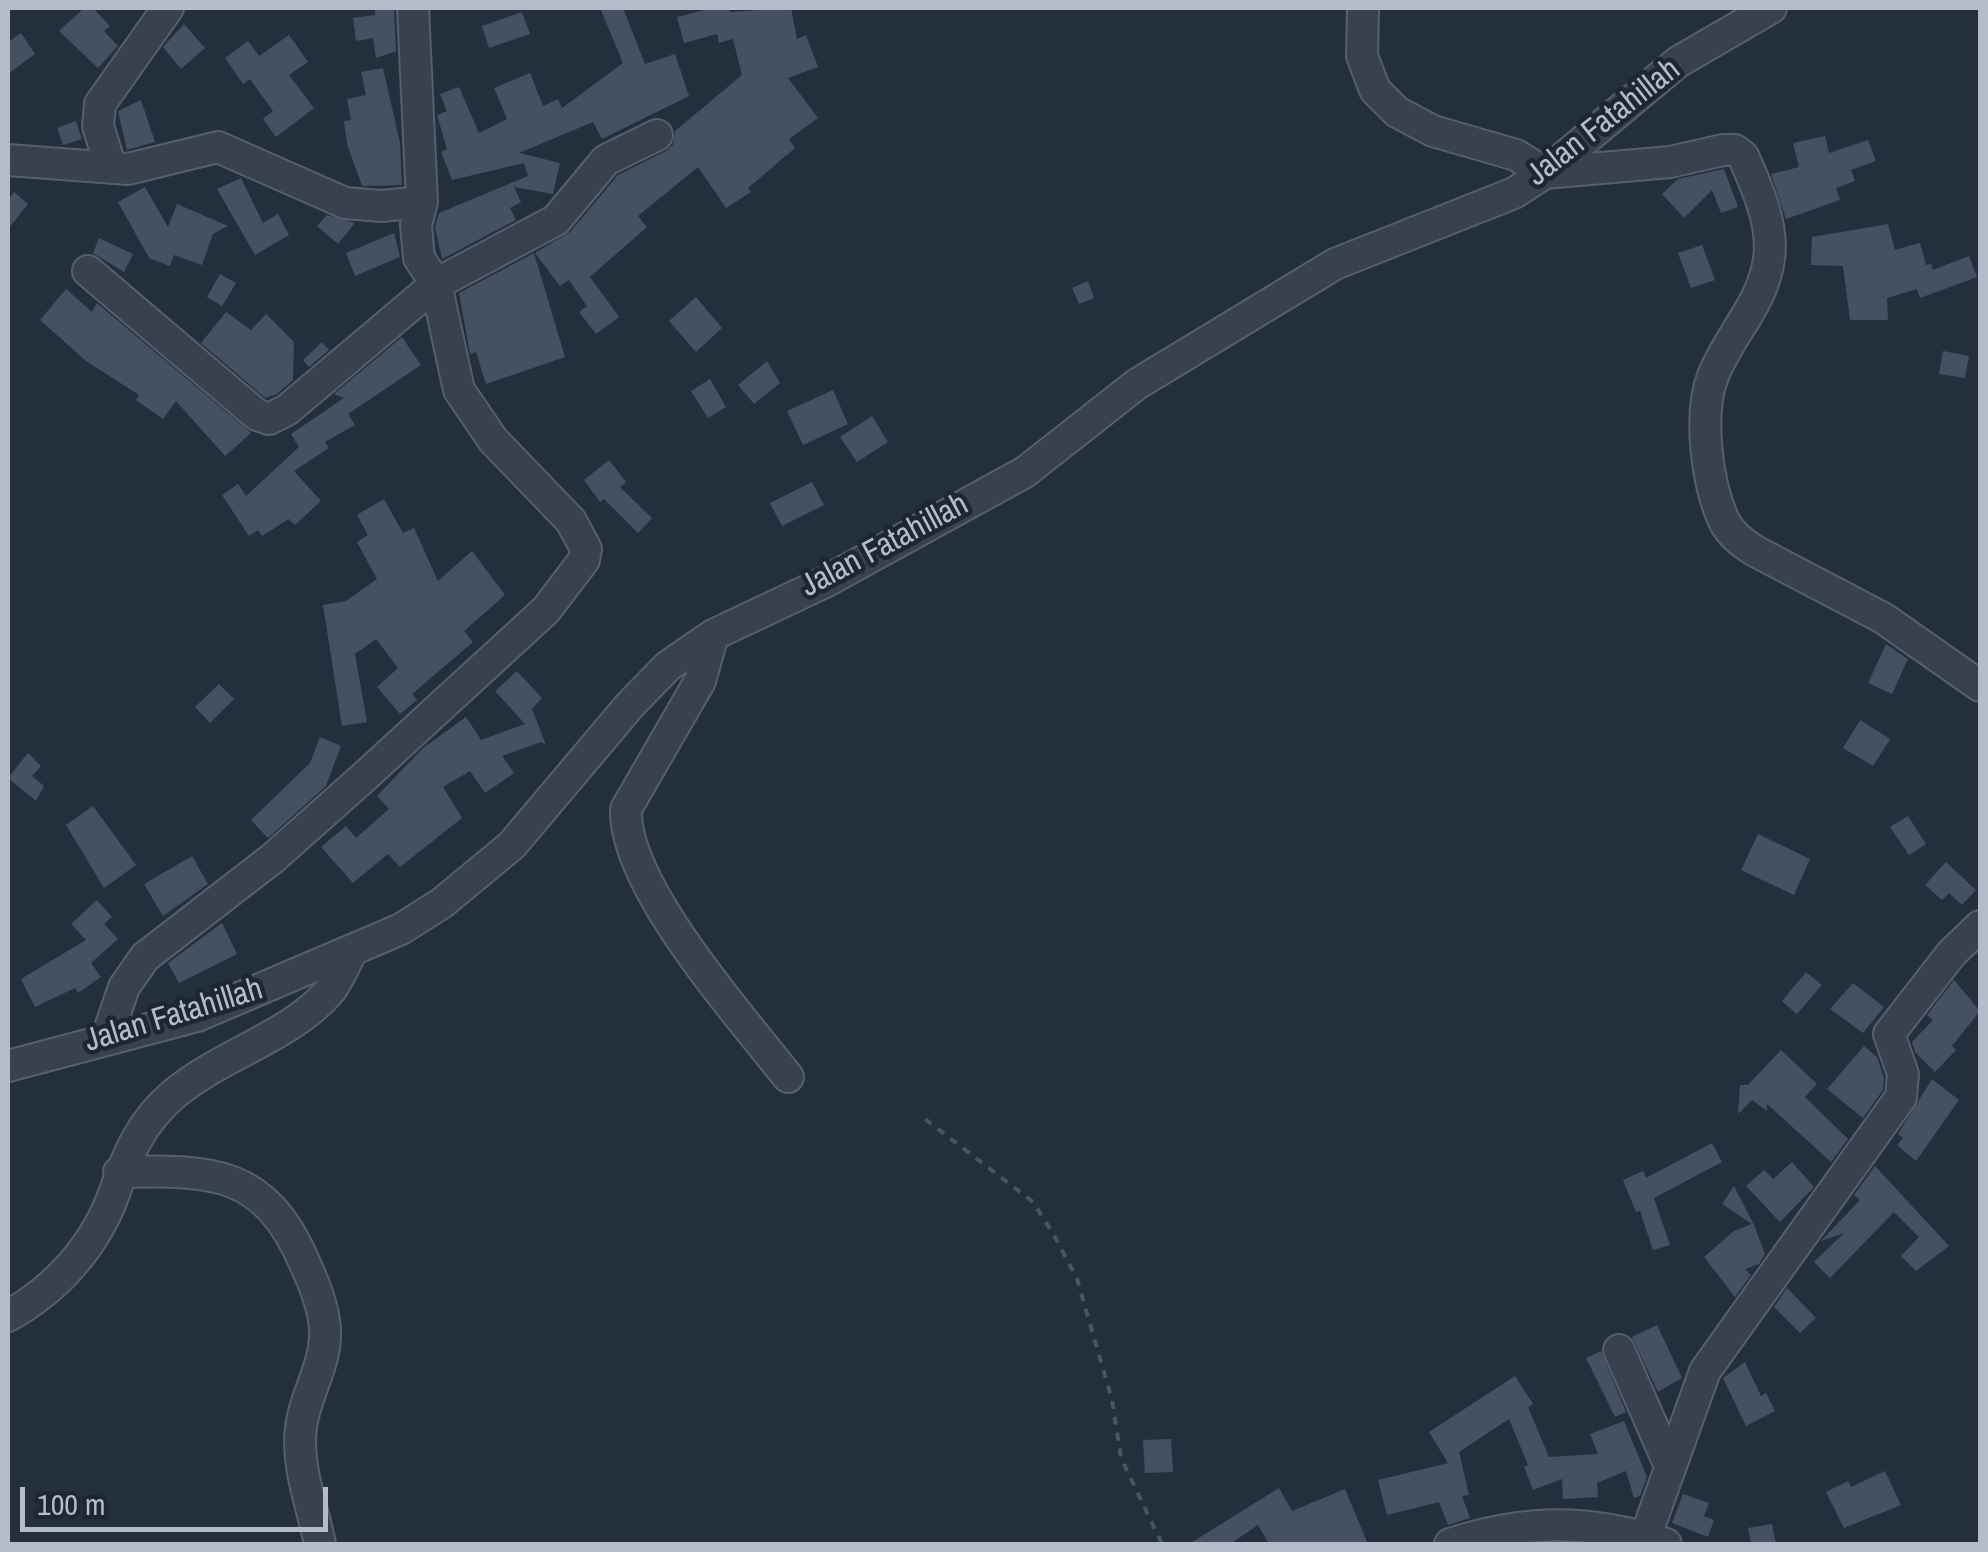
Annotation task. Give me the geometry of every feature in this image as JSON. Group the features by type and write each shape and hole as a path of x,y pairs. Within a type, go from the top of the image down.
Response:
{"street":[{"path":"111,168 98,126 100,104 168,8"},
{"path":"107,1037 124,987 145,957 273,858 510,645 565,588 584,560 586,549 558,504 474,416 460,390 436,284 420,258 416,225 422,202 412,8"},
{"path":"1363,8 1361,39 1367,74 1396,112 1452,138 1516,155 1545,174 1670,162 1724,150 1743,156 1771,242 1757,301 1709,387 1706,414 1711,467 1724,521 1737,540 1755,552 1883,618 1980,686"},
{"name":"Jalan Fatahillah","path":"8,1066 197,1016 351,952 442,904 491,864 578,772 655,679 713,635 823,583 1025,472 1137,384 1335,264 1514,193 1545,174 1678,62 1771,8"},
{"path":"88,270 257,415 268,419 287,410 436,284 556,220 606,160 657,135"},
{"path":"8,160 111,168 146,166 218,147 344,202 381,206 422,202"},
{"path":"713,635 700,681 626,809 625,828 635,858 699,965 788,1077"},
{"path":"1450,1544 1524,1524 1578,1526 1656,1541 1669,1464 1694,1395 1715,1355 1901,1097 1902,1074 1890,1034 1951,954 1980,926"},
{"path":"8,1316 40,1299 84,1250 115,1192 129,1147 173,1094 261,1042 328,993 351,952"},
{"path":"119,1172 189,1170 231,1180 248,1187 273,1207 295,1239 321,1307 326,1338 302,1411 300,1444 320,1544"},
{"path":"1619,1350 1669,1464"}],"path":[{"path":"925,1119 1033,1202 1054,1235 1077,1279 1112,1400 1121,1458 1162,1544"}],"building":[{"path":"84,8 93,8 110,26 104,31 118,46 98,68 59,31"},
{"path":"375,8 394,8 396,51 376,58 373,38 356,41 353,18 375,15"},
{"path":"600,8 623,8 645,64 675,54 689,96 602,139 593,122 519,153 560,163 553,194 514,187 521,202 510,208 516,220 442,259 435,227 439,213 528,176 524,163 452,180 441,152 447,149 437,115 447,111 440,94 459,87 479,133 507,119 494,88 530,73 543,106 558,99 562,108 623,63"},
{"path":"728,8 730,12 791,8 797,39 806,35 818,67 788,78 818,118 789,139 795,148 748,188 751,192 726,208 698,167 638,216 647,227 590,277 619,317 596,334 579,312 587,306 569,280 560,286 535,253 570,232 618,175 673,145 675,131 742,75 733,39 719,43 717,34 684,43 677,17"},
{"path":"522,12 530,34 489,48 482,26"},
{"path":"184,24 205,48 181,69 163,47"},
{"path":"21,33 35,54 8,74 8,42"},
{"path":"289,35 308,62 289,75 314,108 276,137 263,119 273,111 250,79 243,84 225,58 248,41 259,56"},
{"path":"383,68 400,143 402,185 362,186 347,144 344,121 351,120 347,99 366,95 361,72"},
{"path":"141,100 155,142 127,150 118,111"},
{"path":"76,121 82,139 63,145 57,128"},
{"path":"1825,136 1829,153 1868,140 1876,161 1851,170 1855,181 1836,188 1840,200 1786,219 1771,174 1799,167 1793,143"},
{"path":"1724,169 1738,207 1721,213 1712,190 1684,218 1662,194 1678,179"},
{"path":"241,178 263,223 278,214 289,235 255,255 217,189"},
{"path":"145,187 168,227 177,204 228,226 213,234 202,265 174,255 170,266 149,258 118,202"},
{"path":"14,192 28,204 8,229 8,200"},
{"path":"327,215 355,223 338,244 317,226"},
{"path":"1888,224 1895,250 1920,243 1926,265 1931,264 1933,270 1969,256 1977,277 1920,298 1917,289 1887,298 1888,320 1850,320 1843,266 1811,265 1812,237"},
{"path":"394,233 400,257 355,276 346,253"},
{"path":"99,238 133,254 124,272 93,253"},
{"path":"1702,245 1715,280 1691,288 1678,253"},
{"path":"534,253 565,357 486,384 476,352 470,354 459,293"},
{"path":"220,274 236,283 222,306 207,297"},
{"path":"1088,281 1094,298 1079,304 1072,288"},
{"path":"66,289 92,312 97,303 251,433 225,456 176,401 163,419 136,400 139,395 86,361 40,320"},
{"path":"696,297 722,328 696,352 669,321"},
{"path":"226,312 251,330 266,314 294,342 293,380 277,394 265,398 201,343"},
{"path":"402,337 421,365 348,414 355,425 325,442 329,448 294,471 321,501 295,525 289,519 262,536 258,530 249,536 222,495 238,484 246,496 299,447 291,434 344,398 334,394"},
{"path":"322,342 329,350 309,367 303,360"},
{"path":"1943,351 1969,356 1965,378 1939,374"},
{"path":"767,361 780,383 754,404 738,385"},
{"path":"710,379 726,407 708,418 691,391"},
{"path":"833,390 848,424 803,445 787,411"},
{"path":"872,416 888,442 857,462 840,437"},
{"path":"609,460 626,482 620,487 652,518 638,533 604,499 600,502 584,480"},
{"path":"812,482 824,505 782,526 770,503"},
{"path":"384,499 403,533 414,528 438,581 472,551 505,595 464,631 473,642 412,694 417,700 400,714 377,687 398,668 376,639 355,654 367,722 342,726 323,605 346,601 377,579 357,542 368,535 357,515"},
{"path":"1886,644 1908,659 1892,694 1868,683"},
{"path":"517,671 542,698 532,709 546,745 541,742 502,756 514,773 485,793 470,771 443,787 462,818 400,867 388,854 353,883 321,847 346,826 356,838 389,809 377,796 423,748 466,717 481,740 525,724 495,691"},
{"path":"219,684 234,699 210,723 195,707"},
{"path":"1860,720 1890,739 1873,766 1843,748"},
{"path":"320,737 341,746 326,786 268,838 251,820 310,763"},
{"path":"28,753 41,766 32,776 44,786 36,801 8,778"},
{"path":"93,806 136,865 104,888 66,825"},
{"path":"1908,816 1926,844 1909,855 1890,827"},
{"path":"1758,834 1810,859 1794,895 1741,870"},
{"path":"192,856 208,884 163,916 144,884"},
{"path":"1946,862 1976,890 1962,905 1949,893 1942,900 1925,885"},
{"path":"97,900 112,917 104,924 118,939 91,963 101,977 78,993 75,988 35,1007 21,979 86,940 71,924"},
{"path":"222,923 237,954 179,983 168,963"},
{"path":"1806,972 1822,985 1797,1014 1782,1001"},
{"path":"1954,980 1980,1011 1952,1046 1956,1050 1935,1072 1915,1052 1912,1042 1933,1020 1927,1015"},
{"path":"1853,983 1884,1007 1863,1033 1830,1009"},
{"path":"1864,1046 1877,1057 1884,1078 1883,1090 1863,1118 1827,1089"},
{"path":"1781,1050 1817,1084 1805,1097 1848,1139 1831,1162 1767,1104 1767,1111 1752,1100 1738,1114 1740,1085 1748,1085"},
{"path":"1932,1079 1959,1100 1916,1161 1897,1145 1903,1138 1898,1134"},
{"path":"1712,1143 1722,1162 1654,1198 1670,1245 1653,1250 1640,1211 1636,1212 1623,1180 1643,1171 1646,1178"},
{"path":"1792,1162 1814,1187 1780,1222 1746,1186 1764,1170 1773,1179"},
{"path":"1875,1166 1949,1246 1916,1271 1901,1256 1919,1237 1894,1212 1830,1278 1814,1262 1844,1233 1821,1241 1860,1200 1854,1195"},
{"path":"1734,1186 1754,1225 1765,1254 1759,1264 1745,1269 1751,1275 1735,1297 1704,1257 1734,1231 1752,1224 1722,1204"},
{"path":"1787,1288 1816,1318 1800,1333 1774,1307"},
{"path":"1657,1325 1682,1378 1658,1392 1632,1337"},
{"path":"1601,1351 1626,1412 1615,1417 1586,1358"},
{"path":"1745,1362 1761,1396 1766,1393 1775,1411 1746,1426 1723,1378"},
{"path":"1515,1376 1533,1404 1528,1407 1549,1457 1598,1454 1590,1434 1624,1421 1647,1477 1640,1496 1634,1498 1626,1471 1597,1483 1598,1497 1563,1499 1562,1479 1533,1490 1524,1467 1528,1465 1509,1419 1459,1452 1469,1495 1462,1496 1470,1518 1448,1525 1439,1502 1387,1515 1378,1480 1448,1463 1429,1432"},
{"path":"1171,1439 1173,1472 1145,1473 1143,1440"},
{"path":"1885,1471 1901,1505 1844,1528 1826,1492 1848,1481 1851,1487"},
{"path":"1279,1488 1292,1511 1345,1489 1368,1544 1269,1544 1258,1525 1230,1544 1189,1544"},
{"path":"1683,1494 1709,1503 1704,1516 1714,1520 1708,1537 1672,1523"},
{"path":"1772,1524 1776,1544 1751,1544 1748,1528"}]}
